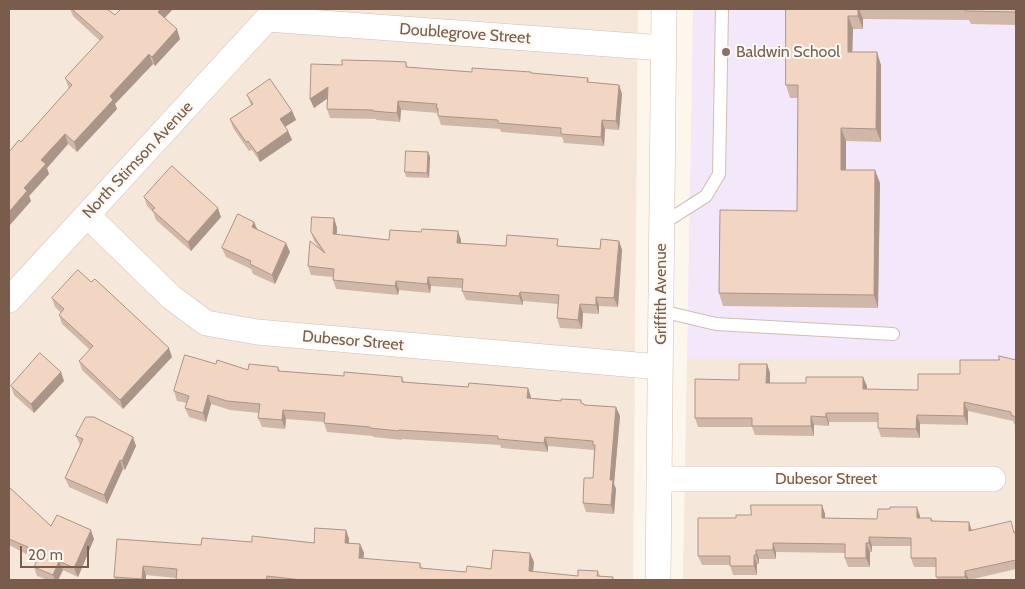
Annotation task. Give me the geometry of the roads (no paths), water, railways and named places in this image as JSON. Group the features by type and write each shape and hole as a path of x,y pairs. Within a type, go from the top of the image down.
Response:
{"street":[{"name":"Griffith Avenue","path":"658,580 664,9"},
{"name":"Doublegrove Street","path":"266,19 663,48"},
{"name":"North Stimson Avenue","path":"9,300 266,19"},
{"name":"Dubesor Street","path":"87,215 171,297 206,323 257,332 660,368"},
{"name":"Dubesor Street","path":"659,479 993,479"}],"lane":[{"path":"662,224 706,196 719,174 722,9"},
{"path":"661,311 716,324 893,334"}],"place":[{"name":"Baldwin School","path":"726,52"}]}
